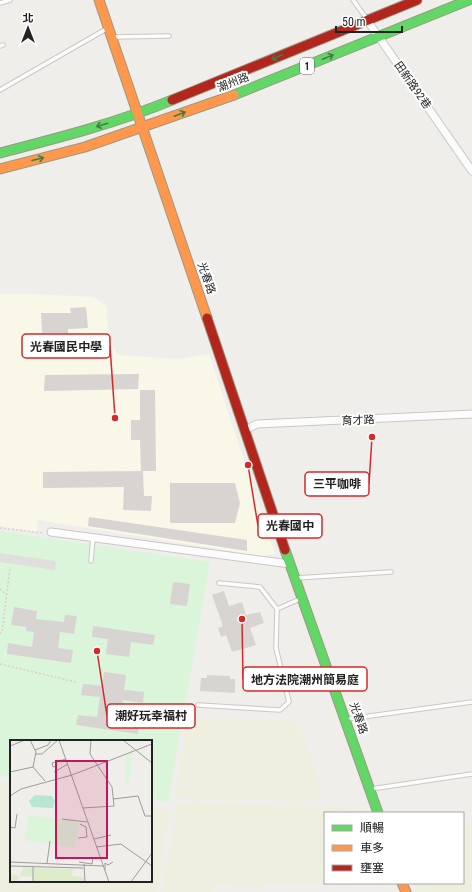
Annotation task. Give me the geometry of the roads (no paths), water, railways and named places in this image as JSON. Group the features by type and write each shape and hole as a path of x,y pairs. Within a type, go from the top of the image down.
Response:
{"main road":[{"name":"光春路","path":"99,0 144,128 290,564 347,719 378,812"},
{"name":"潮州路","path":"0,153 139,114 417,0"},
{"name":"潮州路","path":"0,169 84,148 144,128 270,81 468,0"}],"street":[{"name":"田新路92巷","path":"367,20 472,170"},
{"name":"育才路","path":"245,430 257,424 472,414"},
{"path":"51,532 290,564"}],"lane":[{"path":"0,3 10,0"},
{"name":"田新路92巷","path":"353,0 367,20"},
{"path":"0,90 109,27"},
{"path":"112,37 169,36"},
{"path":"91,561 93,537"},
{"path":"295,578 391,572"},
{"path":"198,705 280,710 290,702 276,648 277,609 260,588 219,583"},
{"path":"277,609 302,598"},
{"path":"347,719 472,702"},
{"path":"370,789 472,774"}],"place":[{"name":"光春國民中學","path":"115,418"},
{"name":"三平咖啡","path":"372,437"},
{"name":"光春國中","path":"248,465"},
{"name":"地方法院潮州簡易庭","path":"242,619"},
{"name":"潮好玩幸福村","path":"97,651"}]}
